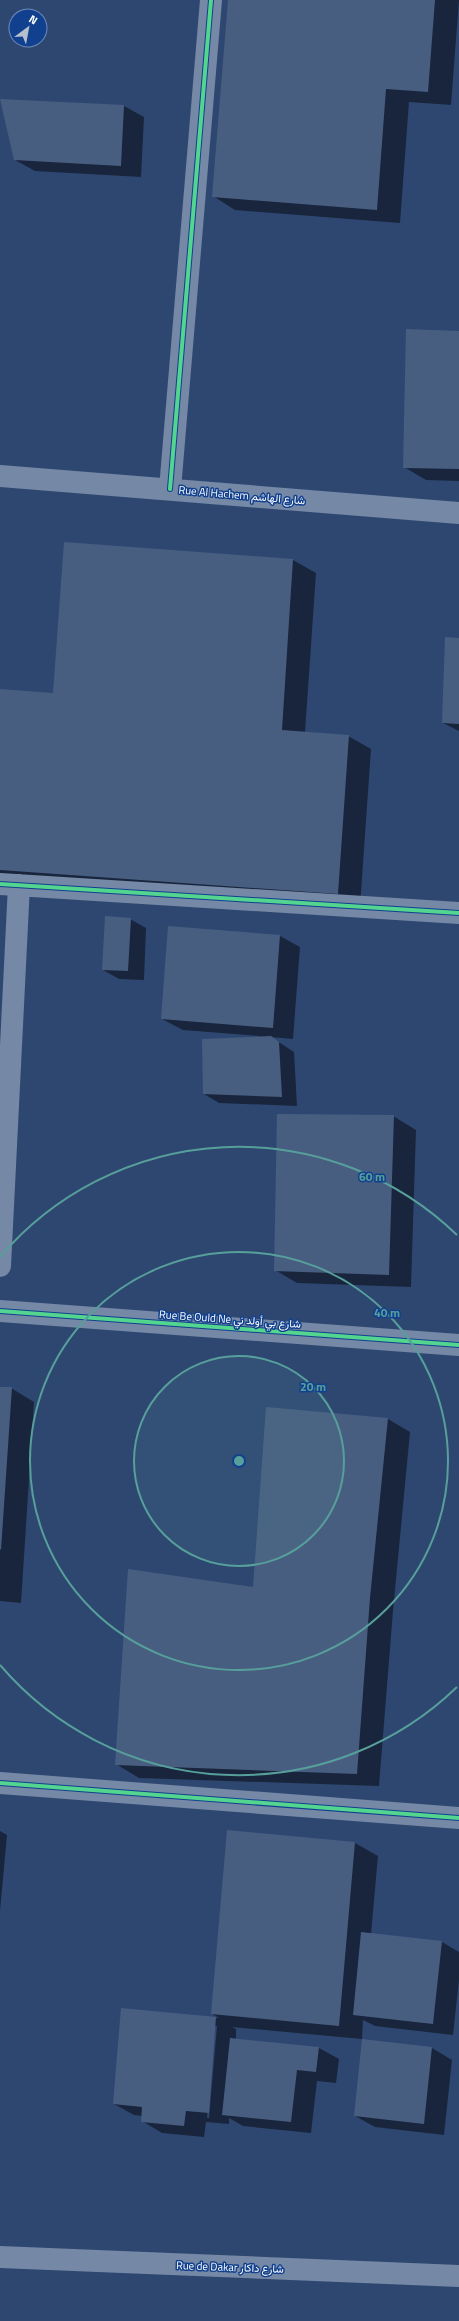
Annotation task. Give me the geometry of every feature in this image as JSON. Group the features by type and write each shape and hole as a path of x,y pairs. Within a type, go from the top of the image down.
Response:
{"street":[{"path":"170,489 211,0"},
{"name":"Rue Al Hachem شارع الهاشم","path":"0,476 459,513"},
{"path":"0,1266 10,884 459,913"},
{"name":"Rue Be Ould Ne شارع بي أولد ني","path":"0,1311 459,1345"},
{"path":"0,1783 459,1818"},
{"name":"Rue de Dakar شارع داكار","path":"0,2257 459,2276"}],"building":[{"path":"228,0 435,0 428,92 386,89 377,210 212,197"},
{"path":"0,99 124,105 121,166 14,160"},
{"path":"406,329 459,331 459,469 403,468"},
{"path":"64,542 293,559 282,730 349,735 338,894 0,870 0,689 53,693"},
{"path":"445,637 459,638 459,724 442,723"},
{"path":"105,916 131,918 128,971 102,970"},
{"path":"168,926 280,935 273,1028 161,1019"},
{"path":"271,1036 279,1042 282,1097 203,1094 202,1039"},
{"path":"277,1114 394,1115 389,1275 274,1271"},
{"path":"0,1387 12,1387 1,1550 0,1549"},
{"path":"266,1407 388,1418 370,1598 357,1774 115,1765 128,1569 253,1587"},
{"path":"227,1830 355,1842 339,2026 211,2014"},
{"path":"361,1932 442,1941 433,2024 353,2015"},
{"path":"121,2008 216,2017 209,2113 186,2111 184,2126 141,2122 142,2107 113,2104"},
{"path":"230,2038 319,2047 316,2072 297,2070 291,2122 222,2115"},
{"path":"362,2039 432,2047 424,2124 354,2116"}],"cycle path":[{"path":"170,489 211,0"},
{"path":"0,884 459,913"},
{"path":"0,1311 459,1345"},
{"path":"0,1783 459,1818"}]}
